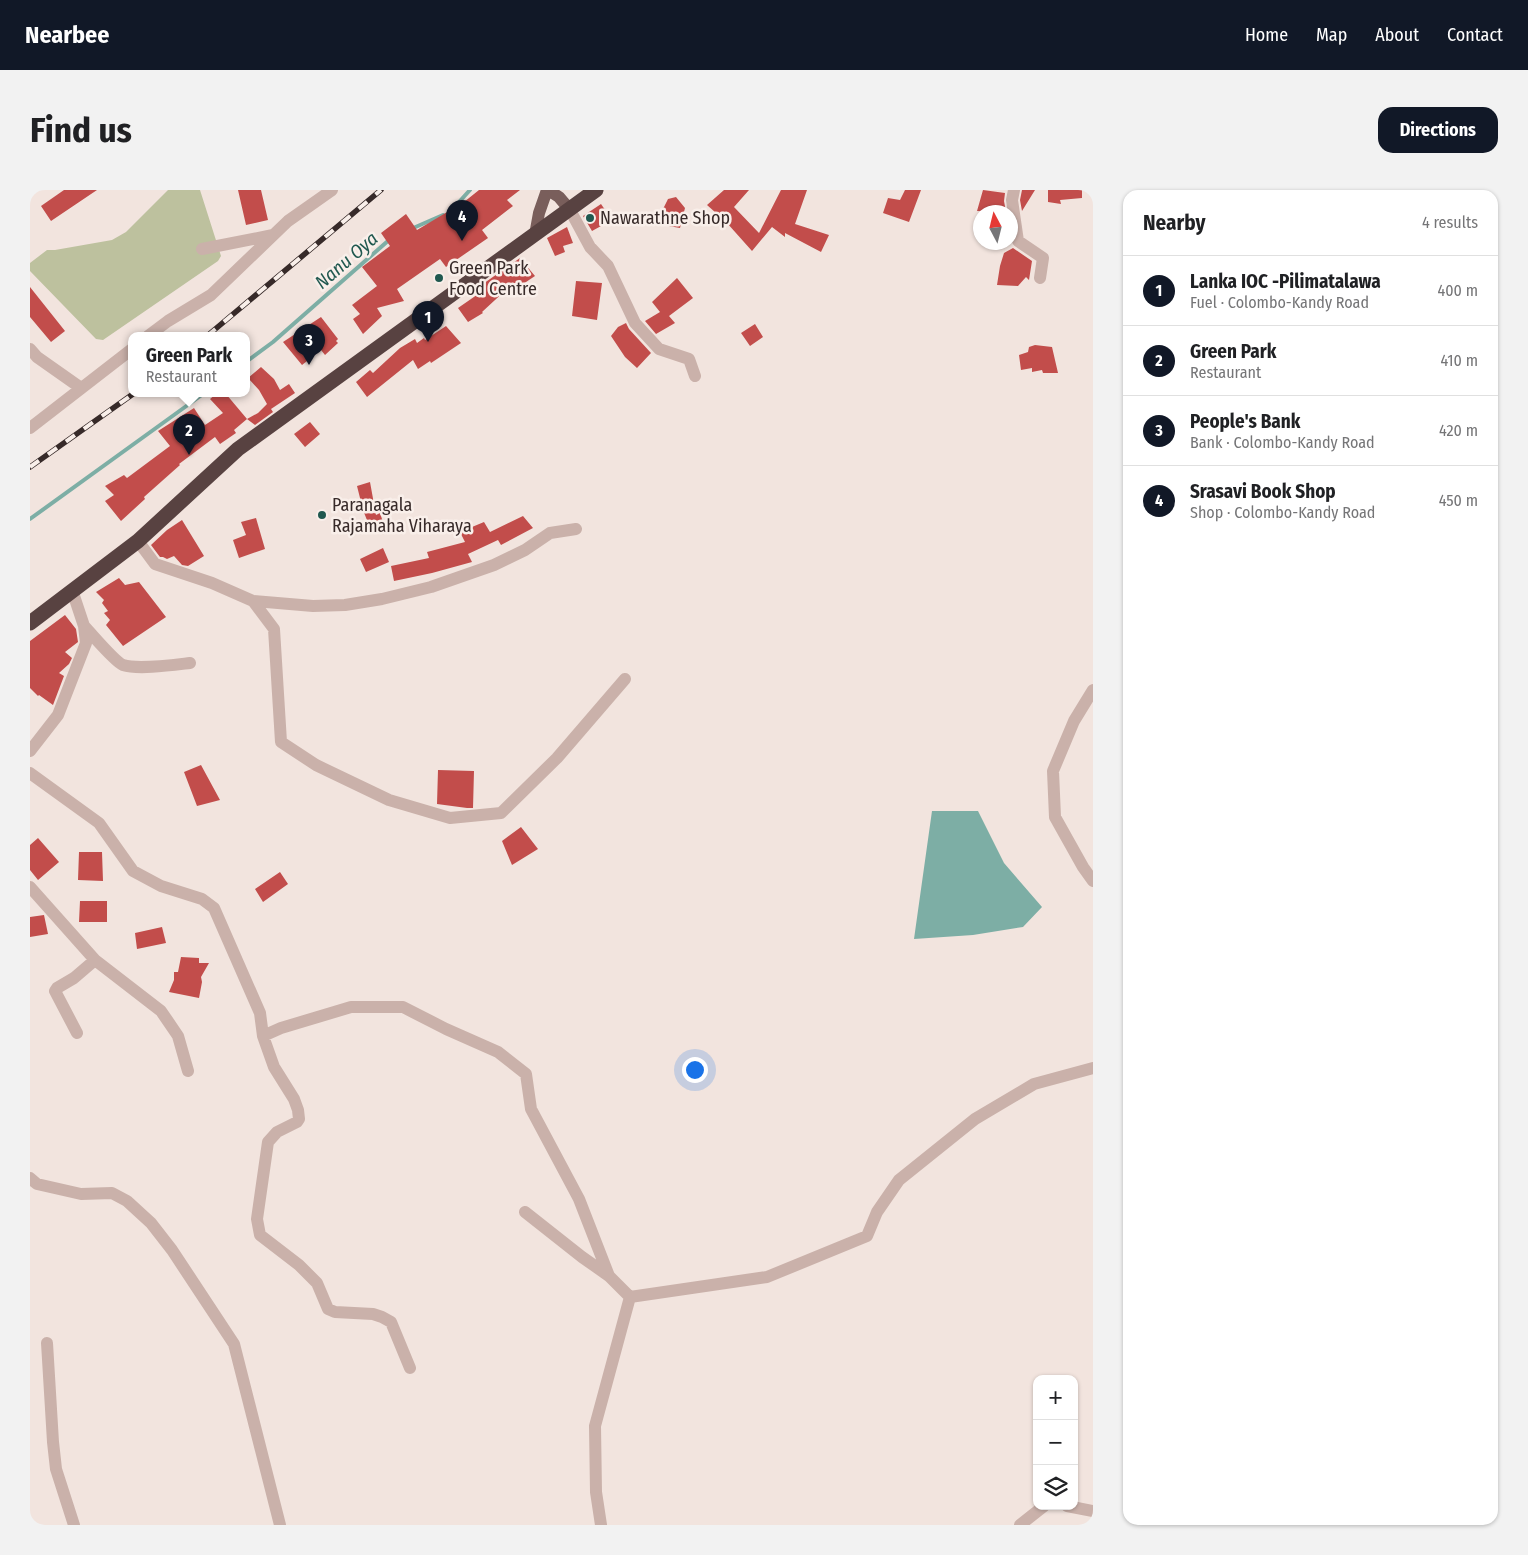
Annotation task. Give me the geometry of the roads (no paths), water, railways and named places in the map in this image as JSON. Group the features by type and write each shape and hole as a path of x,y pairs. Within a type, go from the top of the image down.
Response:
{"highway":[{"path":"30,623 138,541 238,449 596,190"}],"main road":[{"path":"535,235 539,213 548,190 559,197 570,210"}],"street":[{"path":"153,332 211,295 288,221 332,190"},
{"path":"1014,190 1012,200 1018,241 1043,258 1040,278"},
{"path":"570,210 590,248 608,266 635,323 659,349 689,359 695,376"},
{"path":"202,249 273,235"},
{"path":"30,349 37,357 81,388"},
{"path":"30,428 128,352"},
{"path":"138,541 155,564 253,601 314,606 345,605 382,599 431,587 494,565 525,550 550,533 576,529"},
{"path":"30,751 58,715 86,643 84,626 72,590"},
{"path":"253,601 274,629 282,742 316,765 389,800 450,818 501,813 557,758 625,678"},
{"path":"84,626 111,656 122,664 160,666 190,663"},
{"path":"1093,690 1074,721 1053,771 1055,816 1083,867 1093,881"},
{"path":"30,773 99,823 133,872 161,886 202,899 214,908 260,1013 263,1036 274,1067 294,1099 298,1110 299,1120 277,1132 268,1142 257,1219 260,1235 317,1283 328,1309 335,1312 373,1314 391,1322 410,1368"},
{"path":"30,887 95,960 161,1011 178,1036 188,1071"},
{"path":"77,1033 55,991 95,960"},
{"path":"263,1036 281,1028 351,1007 403,1007 498,1052 526,1074 531,1109 579,1199 609,1276"},
{"path":"630,1297 767,1277 867,1236 877,1212 899,1180 975,1119 1034,1084 1093,1068"},
{"path":"30,1178 37,1184 81,1194 112,1193 127,1201 151,1223 172,1250 234,1344 280,1525"},
{"path":"525,1212 609,1276 630,1297"},
{"path":"601,1525 596,1492 595,1426 630,1297"},
{"path":"47,1343 56,1469 74,1525"},
{"path":"1078,1508 1093,1511"},
{"path":"1020,1525 1039,1510"}],"water":[{"path":"932,811 978,811 1004,863 1042,907 1023,927 973,935 914,939"}],"waterway":[{"name":"Nanu Oya","path":"450,212 470,190"},
{"name":"Nanu Oya","path":"411,229 443,215"},
{"name":"Nanu Oya","path":"250,359 273,342 389,240"},
{"name":"Nanu Oya","path":"30,519 199,397"}],"railway":[{"path":"212,332 381,190"},
{"path":"30,467 129,397"}],"place":[{"name":"Nawarathne Shop","path":"590,218"},
{"name":"Srasavi Book Shop","path":"462,241"},
{"name":"Green Park Food Centre","path":"439,278"},
{"name":"Lanka IOC -Pilimatalawa","path":"428,342"},
{"name":"People's Bank","path":"309,365"},
{"name":"Green Park","path":"189,455"},
{"name":"Paranagala Rajamaha Viharaya","path":"322,515"}]}
